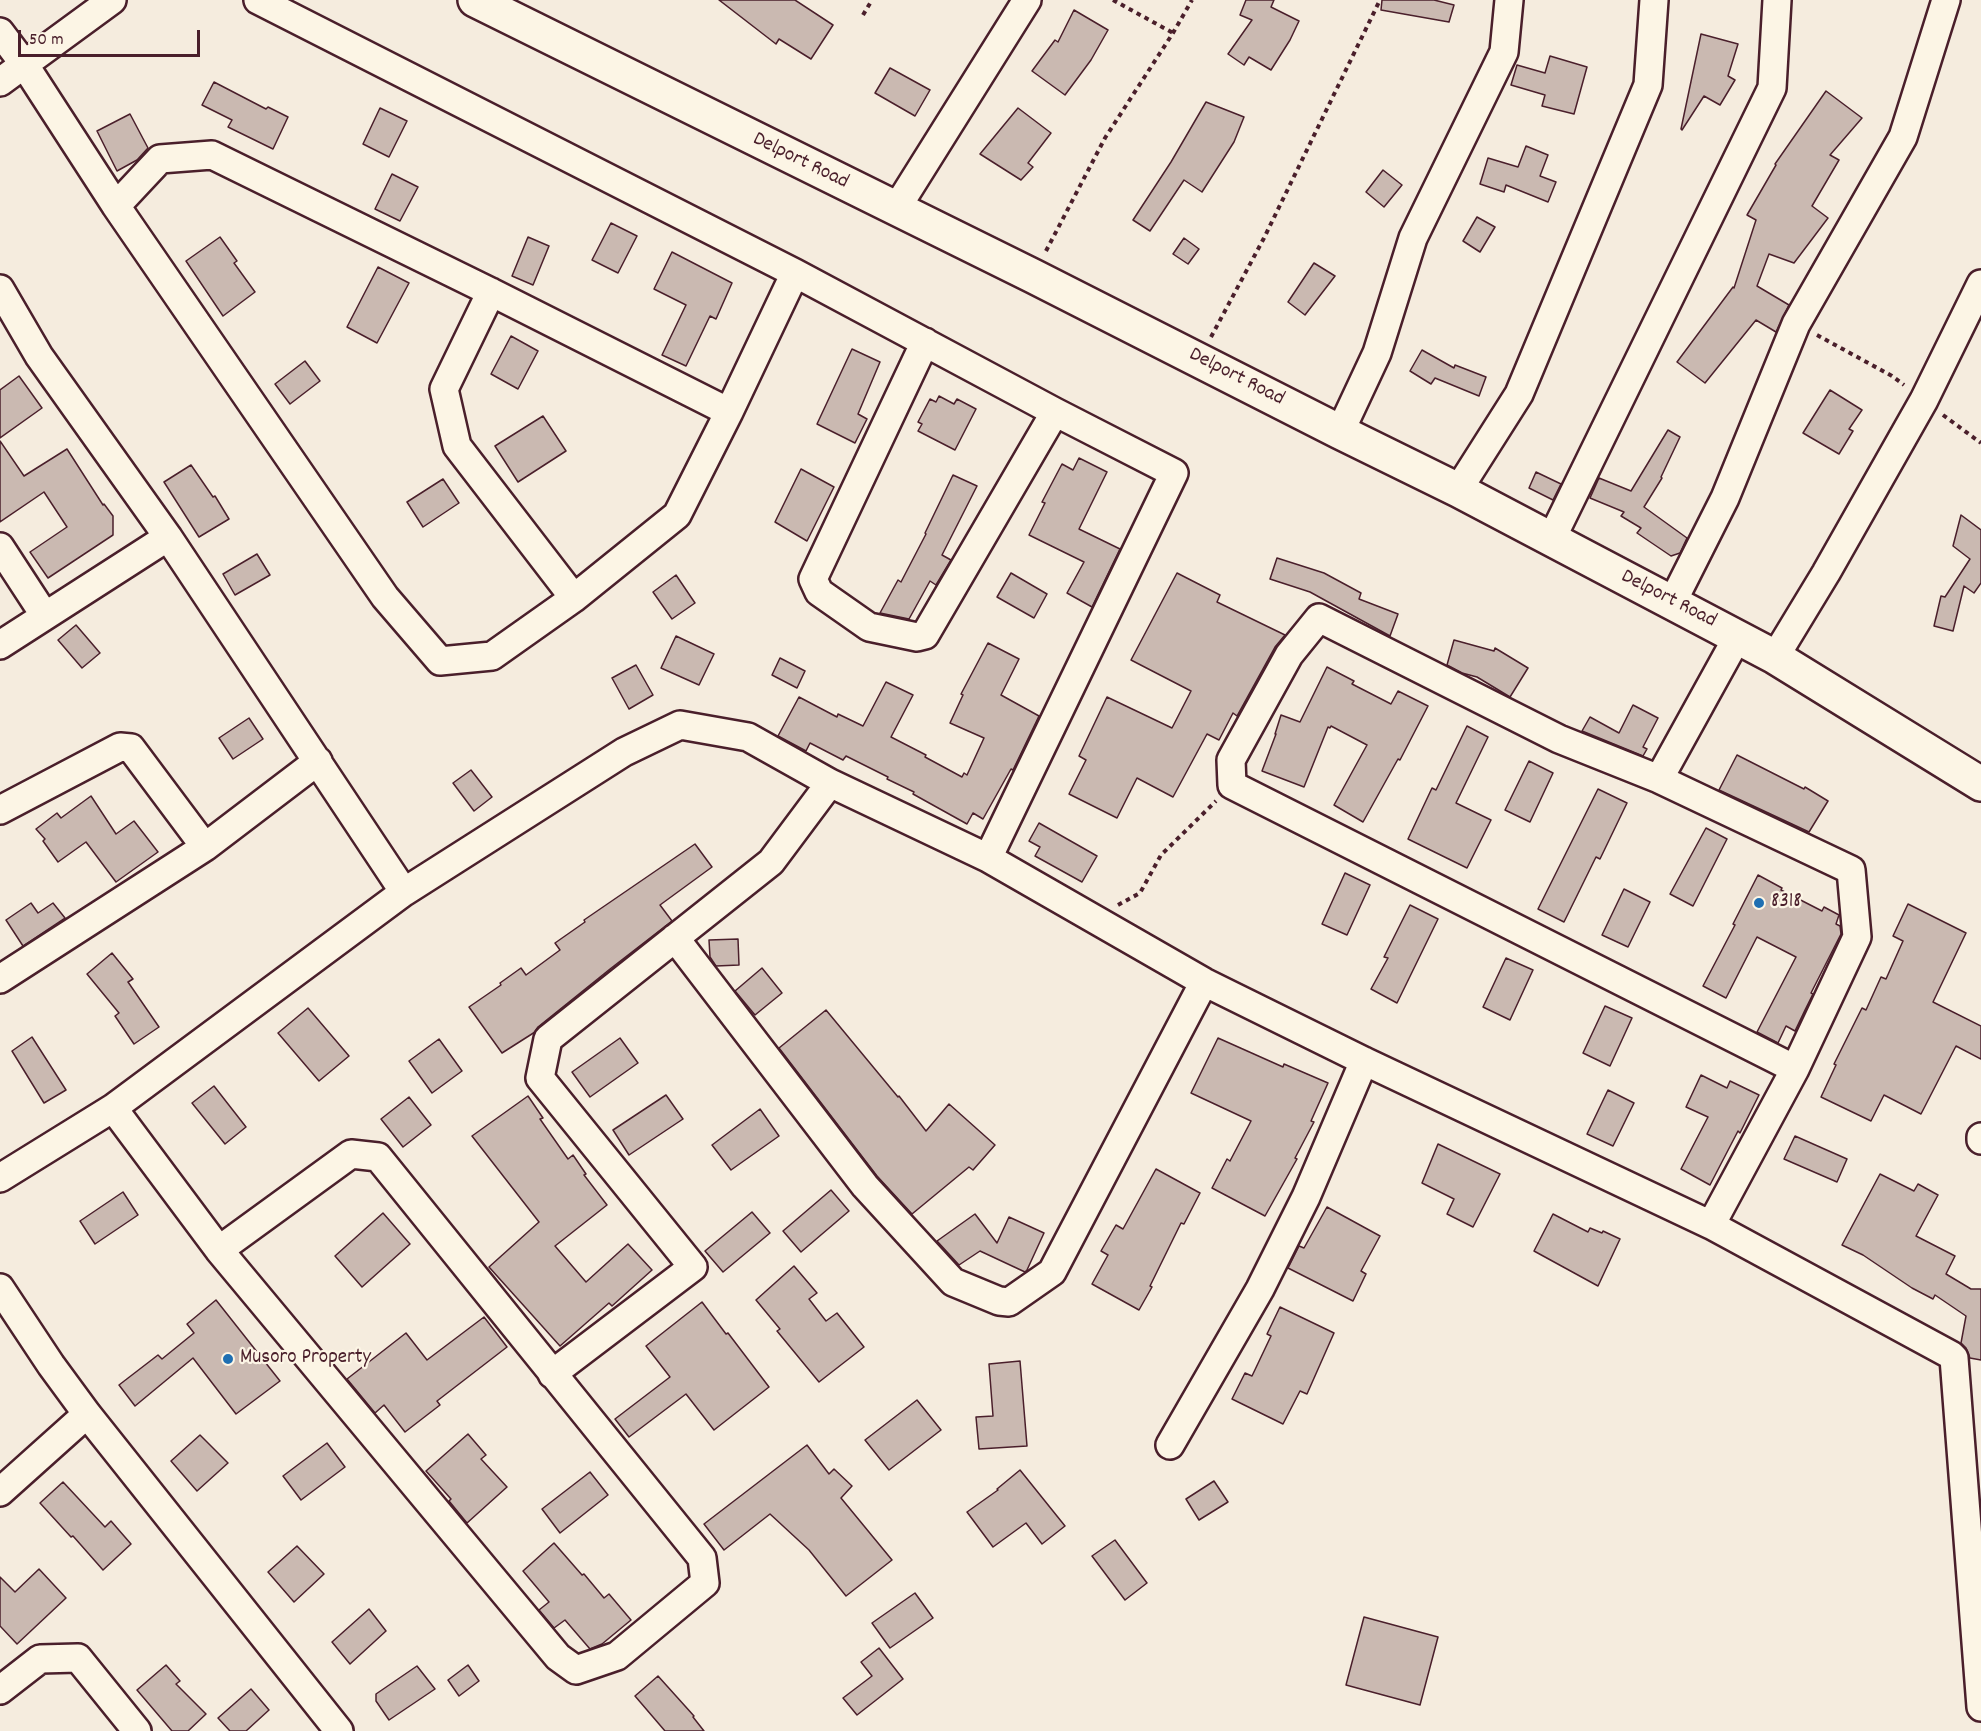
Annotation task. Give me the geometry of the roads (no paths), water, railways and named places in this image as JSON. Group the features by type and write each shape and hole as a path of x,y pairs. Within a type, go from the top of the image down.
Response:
{"main road":[{"name":"Delport Road","path":"475,0 1033,276 1458,490 1738,636 1981,784"}],"street":[{"path":"0,82 112,0"},
{"path":"258,0 795,273 1174,473 988,858"},
{"path":"896,209 1027,0"},
{"path":"1340,432 1377,353 1413,238 1504,52 1509,0"},
{"path":"1458,490 1519,394 1648,85 1654,0"},
{"path":"1551,540 1772,87 1777,0"},
{"path":"1672,603 1725,498 1796,324 1903,137 1946,0"},
{"path":"0,32 24,64 116,206 385,597 440,661 492,656 574,598 677,515 795,273"},
{"path":"116,206 160,159 212,155 729,412"},
{"path":"1775,657 1924,400 1981,284"},
{"path":"0,289 39,356 168,537 404,892"},
{"path":"491,292 444,389 457,446 574,598"},
{"path":"925,342 813,579 819,592 869,627 917,637 925,635 1055,412"},
{"path":"0,645 168,537"},
{"path":"0,547 45,616"},
{"path":"1711,1225 1795,1070 1857,938 1851,870 1659,779 1559,739 1319,618 1289,656 1231,760 1232,785 1795,1070"},
{"path":"1659,779 1738,636"},
{"path":"0,1178 113,1108 404,892 624,752 680,724 748,737 830,783 988,858 1204,982 1364,1061 1711,1225 1954,1358 1979,1638 1981,1707"},
{"path":"0,810 120,747 131,748 205,847"},
{"path":"0,979 205,847 318,761"},
{"path":"552,1374 693,1267 540,1078 548,1039 771,862 830,783"},
{"path":"675,938 865,1186 945,1274 953,1282 999,1301 1009,1302 1052,1272 1204,982"},
{"path":"1170,1445 1260,1289 1306,1197 1364,1061"},
{"path":"113,1108 219,1250 558,1657 576,1670 617,1656 705,1583 702,1558 378,1157 351,1154 219,1250"},
{"path":"0,1288 87,1414 339,1731"},
{"path":"0,1492 87,1414"},
{"path":"0,1690 40,1659 78,1658 137,1731"}],"place":[{"name":"8318","path":"1759,903"},
{"name":"Musoro Property","path":"228,1359"}]}
